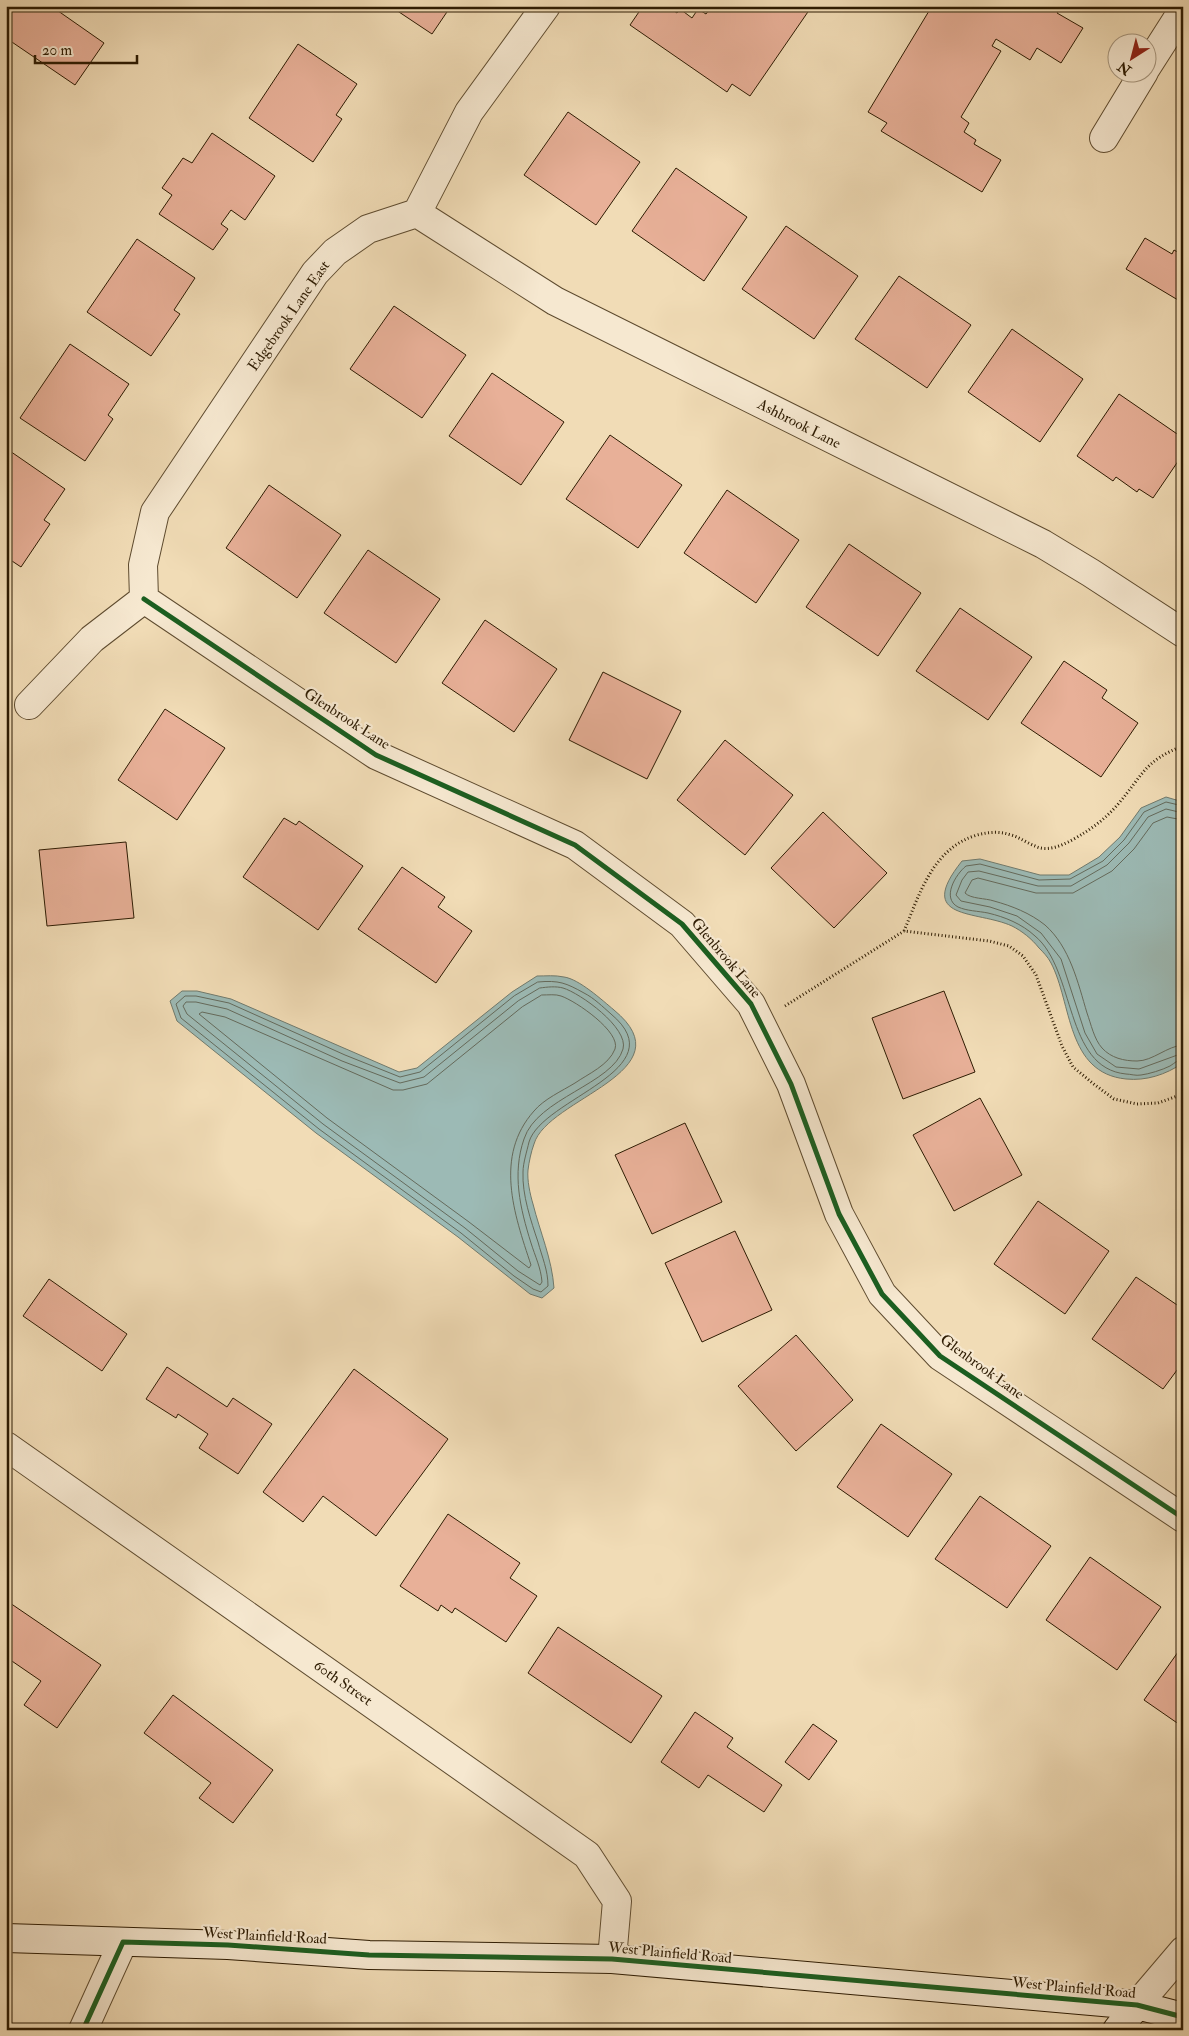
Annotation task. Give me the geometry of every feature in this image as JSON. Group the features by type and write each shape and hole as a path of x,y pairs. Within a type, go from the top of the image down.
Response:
{"street":[{"path":"417,214 469,112 546,6"},
{"path":"1156,52 1183,10"},
{"path":"1104,138 1138,82"},
{"name":"Edgebrook Lane East","path":"144,599 142,565 156,512 316,273 335,252 368,229 417,214"},
{"name":"Ashbrook Lane","path":"417,214 555,301 1043,544 1183,633"},
{"path":"29,705 92,639 144,599"},
{"name":"Glenbrook Lane","path":"144,599 376,755 575,845 682,924 751,1004 791,1084 839,1214 882,1294 940,1356 1183,1518"},
{"name":"60th Street","path":"6,1446 587,1856 617,1901 612,1960"},
{"name":"West Plainfield Road","path":"6,1938 228,1946 369,1955 612,1960 1137,2005 1183,2017"},
{"path":"83,2030 123,1942"},
{"path":"1117,2030 1183,1951"}],"path":[{"path":"760,1022 904,931 927,877 938,859 953,846 969,838 994,831 1011,835 1037,848 1048,848 1065,844 1103,820 1119,804 1151,763 1168,752 1183,746"},
{"path":"904,931 989,941 1009,946 1024,956 1036,976 1062,1046 1073,1067 1114,1099 1137,1104 1158,1103 1183,1094"}],"water":[{"path":"1166,797 1183,802 1183,1063 1155,1076 1141,1079 1126,1079 1106,1074 1092,1064 1081,1050 1051,963 1033,941 1012,926 956,910 947,904 945,894 949,880 962,861 980,859 1040,875 1069,875 1099,857 1120,837 1141,808"},
{"path":"537,976 557,976 570,979 590,991 614,1010 633,1032 635,1051 625,1068 607,1083 563,1112 544,1128 534,1144 528,1167 528,1183 548,1256 554,1288 542,1298 530,1294 458,1237 316,1133 177,1021 170,1001 182,991 197,991 231,999 399,1072 417,1068 512,992"}],"building":[{"path":"6,6 51,6 104,43 75,85 6,38"},
{"path":"390,6 451,6 432,34"},
{"path":"643,6 667,6 677,13 680,9 692,18 698,9 706,14 712,6 812,6 750,96 732,84 727,92 630,25"},
{"path":"932,6 1052,6 1059,10 1057,13 1083,28 1061,63 1037,48 1030,60 996,39 992,46 1001,51 961,117 969,123 964,132 976,140 974,144 1001,160 982,192 881,131 887,123 868,112"},
{"path":"298,44 357,84 336,115 342,119 313,162 249,118"},
{"path":"568,112 640,162 596,225 524,175"},
{"path":"212,133 275,176 245,220 231,210 221,224 228,229 213,250 159,214 172,195 162,188 183,158 192,163"},
{"path":"676,168 747,217 704,281 632,231"},
{"path":"786,226 858,276 814,339 742,289"},
{"path":"1145,238 1172,254 1174,250 1183,255 1183,303 1126,269"},
{"path":"137,239 195,278 174,310 180,314 151,356 87,312"},
{"path":"899,276 971,325 927,388 855,339"},
{"path":"394,306 466,355 422,418 350,369"},
{"path":"1012,329 1083,379 1040,442 968,392"},
{"path":"70,344 129,384 108,415 113,419 85,461 20,418"},
{"path":"492,373 564,422 521,485 449,436"},
{"path":"1119,394 1183,438 1183,454 1153,498 1139,489 1137,492 1116,477 1113,481 1077,456"},
{"path":"610,435 682,485 638,548 566,499"},
{"path":"7,449 65,489 44,520 50,524 21,567 6,557"},
{"path":"269,485 341,535 297,598 226,548"},
{"path":"727,490 799,540 756,603 684,553"},
{"path":"849,544 921,593 878,656 806,607"},
{"path":"368,550 440,599 396,663 324,613"},
{"path":"960,608 1032,657 988,720 916,671"},
{"path":"485,620 557,669 514,732 442,683"},
{"path":"1064,661 1107,690 1102,698 1138,723 1101,777 1021,723"},
{"path":"603,672 681,711 647,779 569,740"},
{"path":"165,709 225,748 177,820 118,780"},
{"path":"725,740 793,795 745,855 677,800"},
{"path":"823,812 887,873 834,928 771,868"},
{"path":"284,818 296,825 299,821 363,866 318,930 243,877"},
{"path":"126,842 134,918 47,926 39,850"},
{"path":"402,867 445,897 438,907 472,931 436,983 358,929"},
{"path":"944,991 975,1072 903,1099 872,1018"},
{"path":"980,1098 1022,1175 954,1211 913,1135"},
{"path":"685,1123 722,1202 652,1234 615,1155"},
{"path":"1038,1201 1109,1251 1065,1314 994,1264"},
{"path":"735,1231 772,1310 702,1342 665,1263"},
{"path":"1136,1277 1183,1309 1183,1362 1163,1389 1092,1339"},
{"path":"49,1279 127,1334 102,1371 23,1316"},
{"path":"796,1335 853,1400 796,1451 738,1386"},
{"path":"167,1367 227,1407 233,1398 272,1424 238,1474 199,1448 208,1434 178,1414 176,1418 146,1399"},
{"path":"354,1369 448,1439 376,1536 323,1496 303,1522 263,1492"},
{"path":"881,1424 952,1474 908,1537 837,1487"},
{"path":"980,1496 1051,1546 1007,1608 935,1559"},
{"path":"448,1514 520,1563 510,1578 537,1596 506,1642 455,1608 452,1613 441,1605 438,1611 400,1586"},
{"path":"1090,1557 1161,1607 1117,1670 1046,1620"},
{"path":"10,1603 101,1665 57,1728 24,1705 41,1681 6,1657 6,1609"},
{"path":"558,1627 662,1696 631,1743 528,1673"},
{"path":"1183,1645 1183,1727 1144,1700"},
{"path":"173,1695 273,1770 233,1823 199,1798 211,1783 144,1733"},
{"path":"695,1712 733,1738 727,1747 782,1785 764,1812 708,1775 699,1788 661,1762"},
{"path":"813,1724 837,1741 809,1780 785,1762"}],"cycle path":[{"path":"144,599 376,755 575,845 682,924 751,1004 791,1084 839,1214 882,1294 940,1356 1183,1518"},
{"path":"83,2030 123,1942 228,1945 369,1955 612,1959 1137,2005 1183,2017"}]}
